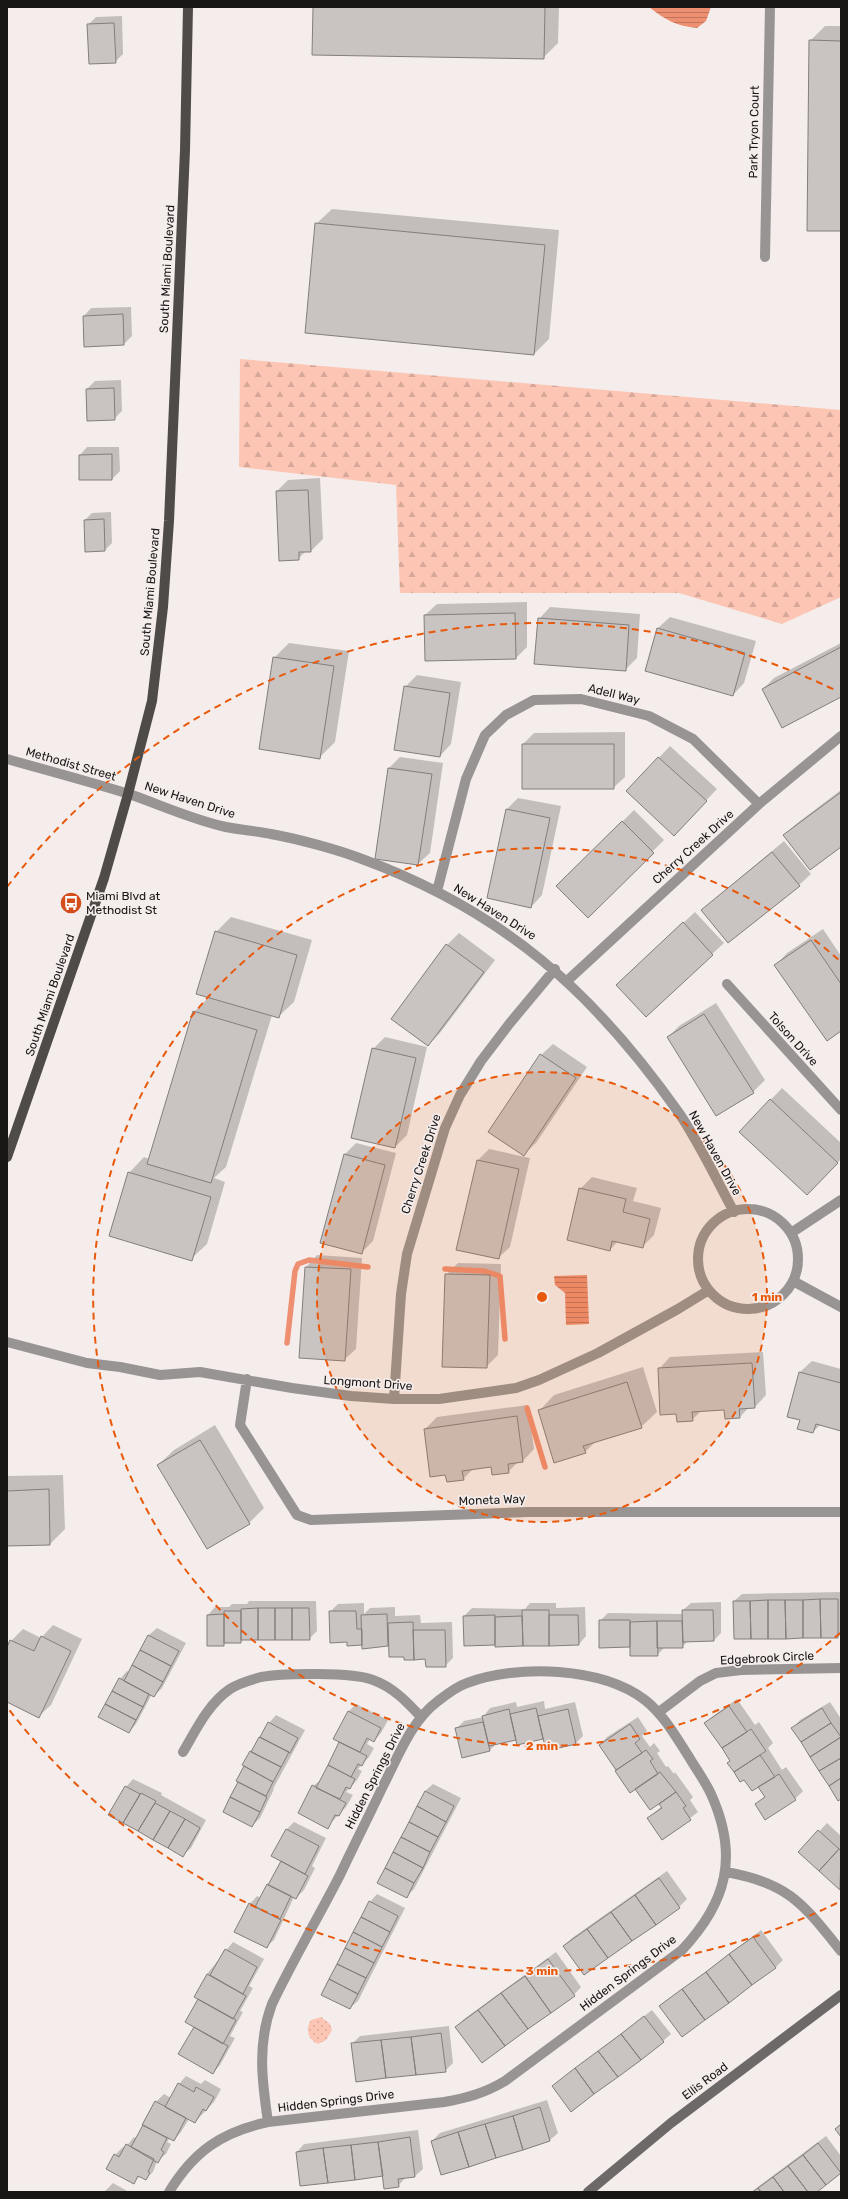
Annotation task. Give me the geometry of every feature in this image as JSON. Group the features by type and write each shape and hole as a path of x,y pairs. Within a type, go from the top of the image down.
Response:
{"main road":[{"name":"South Miami Boulevard","path":"7,1157 104,878 152,701 163,608 169,521 185,158 188,7"},
{"name":"Ellis Road","path":"588,2192 671,2123 841,1995"}],"street":[{"name":"Park Tryon Court","path":"765,257 770,7"},
{"name":"Adell Way","path":"437,891 466,779 485,735 506,715 534,700 581,699 649,716 693,739 759,804"},
{"name":"Cherry Creek Drive","path":"567,981 759,804 841,736"},
{"name":"Methodist Street","path":"7,759 128,794"},
{"name":"New Haven Drive","path":"128,794 225,827 273,834 360,858 437,891 485,918 527,947 555,970 595,1007 680,1115 734,1212"},
{"name":"Cherry Creek Drive","path":"394,1399 401,1294 407,1254 445,1128 460,1095 481,1061 510,1023 555,970"},
{"name":"Tolson Drive","path":"727,984 841,1110"},
{"path":"791,1233 841,1200"},
{"path":"750,1210 766,1212 780,1220 791,1233 797,1248 798,1265 794,1281 784,1295 770,1304 753,1309 736,1308 721,1301 709,1290 701,1276 698,1260 701,1244 708,1230 719,1219 734,1212 750,1210"},
{"path":"794,1281 841,1307"},
{"name":"Longmont Drive","path":"7,1342 87,1363 120,1367 160,1375 200,1372 316,1392 394,1399 439,1399 516,1388 598,1353 678,1309 709,1290"},
{"name":"Moneta Way","path":"247,1379 240,1425 297,1515 311,1520 528,1512 841,1512"},
{"name":"Edgebrook Circle","path":"659,1712 700,1680 716,1673 741,1670 841,1668"},
{"name":"Hidden Springs Drive","path":"169,2192 186,2168 204,2148 219,2139 247,2127 268,2122 444,2102 466,2098 488,2091 505,2081 682,1950 698,1933 708,1918 719,1896 726,1872 723,1830 710,1792 659,1712 641,1697 601,1678 554,1672 492,1675 466,1683 438,1701 421,1717 401,1750 339,1876 272,2004 265,2021 261,2055 262,2084 268,2122"},
{"path":"184,1752 207,1712 217,1701 234,1687 244,1682 262,1677 344,1675 373,1680 397,1693 421,1717"},
{"path":"726,1872 750,1876 781,1888 804,1906 841,1951"}],"green space":[{"path":"240,359 841,410 841,597 782,624 679,593 400,593 396,485 239,467"},
{"path":"321,2017 330,2024 332,2030 326,2040 318,2044 312,2040 308,2034 308,2027 311,2020"}],"shaded area":[{"path":"649,7 711,7 706,21 697,28 683,26 672,22"},
{"path":"587,1275 589,1324 566,1325 565,1293 555,1285 554,1276"}],"building":[{"path":"313,7 545,7 544,59 312,55"},
{"path":"114,23 116,63 89,64 87,24"},
{"path":"809,40 841,41 841,231 807,231"},
{"path":"315,223 545,245 534,355 305,333"},
{"path":"123,314 124,345 84,347 83,316"},
{"path":"114,388 115,420 87,421 86,389"},
{"path":"112,454 112,480 79,480 79,455"},
{"path":"308,490 311,552 299,552 299,560 279,561 276,491"},
{"path":"104,519 105,551 85,552 84,520"},
{"path":"515,613 516,659 425,661 424,615"},
{"path":"538,618 629,625 626,671 534,664"},
{"path":"657,628 745,653 733,696 645,671"},
{"path":"841,647 841,697 782,728 762,689"},
{"path":"273,657 334,666 320,759 259,749"},
{"path":"404,686 450,693 440,757 394,750"},
{"path":"522,744 614,744 614,789 522,789"},
{"path":"658,757 707,801 674,836 626,791"},
{"path":"388,768 432,774 418,865 375,859"},
{"path":"841,792 841,847 810,870 783,835"},
{"path":"506,809 550,818 531,908 487,898"},
{"path":"622,821 654,853 588,918 556,886"},
{"path":"772,852 800,886 728,943 701,910"},
{"path":"683,922 713,955 646,1017 616,985"},
{"path":"215,931 297,955 279,1018 196,994"},
{"path":"811,940 841,984 841,1031 827,1041 774,965"},
{"path":"446,944 484,972 428,1046 391,1019"},
{"path":"193,1011 257,1030 211,1183 147,1164"},
{"path":"704,1014 754,1093 716,1116 667,1037"},
{"path":"372,1048 416,1058 395,1148 351,1138"},
{"path":"540,1054 576,1078 524,1156 488,1132"},
{"path":"770,1099 838,1163 807,1195 739,1132"},
{"path":"344,1154 385,1165 362,1254 320,1243"},
{"path":"477,1160 519,1169 499,1259 456,1250"},
{"path":"128,1172 211,1197 192,1261 109,1236"},
{"path":"579,1188 626,1199 623,1212 650,1219 643,1248 612,1241 610,1251 567,1240"},
{"path":"305,1267 351,1269 345,1361 299,1358"},
{"path":"445,1274 490,1275 487,1368 442,1367"},
{"path":"752,1363 755,1408 739,1409 740,1418 725,1419 724,1410 692,1412 693,1421 677,1422 676,1414 660,1415 658,1368"},
{"path":"799,1372 841,1383 841,1431 816,1424 813,1433 797,1429 800,1420 787,1417"},
{"path":"627,1382 642,1428 583,1446 586,1453 554,1463 538,1410"},
{"path":"517,1416 523,1462 508,1464 509,1473 492,1475 491,1467 462,1471 464,1480 447,1482 445,1475 430,1477 424,1429"},
{"path":"200,1440 250,1524 207,1549 157,1465"},
{"path":"49,1489 50,1545 7,1546 7,1491"},
{"path":"820,1599 821,1638 803,1638 803,1600"},
{"path":"820,1599 838,1599 838,1638 821,1638"},
{"path":"768,1600 768,1639 751,1639 750,1601"},
{"path":"768,1600 785,1600 786,1639 768,1639"},
{"path":"785,1600 803,1600 803,1638 786,1639"},
{"path":"733,1601 750,1601 751,1639 734,1639"},
{"path":"258,1608 258,1640 241,1640 241,1609"},
{"path":"258,1608 275,1608 275,1640 258,1640"},
{"path":"275,1608 292,1608 292,1640 275,1640"},
{"path":"292,1608 309,1608 310,1640 292,1640"},
{"path":"522,1610 549,1610 549,1646 523,1646"},
{"path":"682,1610 713,1610 714,1641 683,1642"},
{"path":"224,1611 241,1611 241,1643 224,1643"},
{"path":"329,1611 356,1611 357,1629 362,1629 362,1645 347,1646 347,1642 330,1643"},
{"path":"224,1614 224,1646 207,1646 207,1615"},
{"path":"387,1614 388,1646 362,1649 361,1615"},
{"path":"495,1615 495,1645 464,1646 463,1616"},
{"path":"549,1615 578,1615 579,1645 549,1646"},
{"path":"522,1616 523,1646 495,1647 495,1617"},
{"path":"599,1620 630,1620 630,1647 599,1648"},
{"path":"657,1621 658,1656 630,1656 630,1622"},
{"path":"657,1621 682,1621 683,1648 657,1648"},
{"path":"413,1622 414,1660 404,1660 404,1657 389,1657 388,1623"},
{"path":"413,1630 445,1630 446,1667 426,1667 425,1659 414,1660"},
{"path":"148,1635 179,1651 171,1666 140,1650"},
{"path":"41,1636 71,1651 39,1718 7,1702 7,1647 10,1640 34,1651"},
{"path":"140,1650 171,1666 163,1682 132,1665"},
{"path":"132,1665 163,1682 154,1697 124,1681"},
{"path":"119,1678 149,1694 143,1707 112,1691"},
{"path":"112,1691 143,1707 136,1720 105,1704"},
{"path":"105,1704 136,1720 129,1733 98,1717"},
{"path":"729,1706 747,1732 722,1748 704,1723"},
{"path":"536,1708 543,1739 517,1745 510,1714"},
{"path":"822,1708 831,1723 801,1742 791,1728"},
{"path":"509,1709 516,1740 489,1746 482,1716"},
{"path":"568,1709 576,1744 546,1751 538,1716"},
{"path":"348,1711 381,1728 374,1742 367,1738 360,1752 333,1739"},
{"path":"268,1722 298,1738 290,1753 260,1737"},
{"path":"483,1722 490,1751 462,1758 455,1728"},
{"path":"831,1723 841,1737 810,1757 801,1742"},
{"path":"630,1724 640,1739 635,1743 642,1753 616,1770 599,1745"},
{"path":"751,1729 766,1751 734,1772 727,1763 730,1761 722,1748"},
{"path":"259,1737 289,1752 281,1767 251,1752"},
{"path":"841,1737 841,1758 819,1771 810,1757"},
{"path":"339,1742 367,1756 362,1766 358,1764 351,1777 328,1765"},
{"path":"646,1750 653,1759 650,1761 658,1774 630,1793 615,1771"},
{"path":"250,1751 281,1767 273,1782 242,1765"},
{"path":"760,1755 775,1777 752,1791 744,1780 740,1782 734,1772"},
{"path":"841,1758 841,1778 829,1786 819,1771"},
{"path":"328,1765 355,1779 350,1789 346,1787 340,1799 316,1788"},
{"path":"244,1766 273,1782 266,1796 236,1781"},
{"path":"660,1772 676,1792 650,1810 635,1789"},
{"path":"779,1774 796,1800 765,1820 755,1804 765,1797 758,1787"},
{"path":"841,1778 841,1799 838,1801 829,1786"},
{"path":"238,1782 267,1797 260,1812 230,1797"},
{"path":"312,1785 346,1803 339,1816 335,1815 328,1829 298,1813"},
{"path":"125,1786 140,1794 123,1823 108,1815"},
{"path":"425,1791 454,1806 446,1822 417,1806"},
{"path":"676,1792 686,1806 683,1808 691,1820 662,1840 647,1818 662,1808 659,1804"},
{"path":"141,1793 156,1801 138,1831 123,1823"},
{"path":"230,1797 260,1812 252,1827 223,1812"},
{"path":"155,1803 170,1811 153,1840 138,1831"},
{"path":"417,1806 446,1822 438,1837 409,1822"},
{"path":"170,1811 185,1819 168,1848 153,1840"},
{"path":"185,1819 200,1828 183,1857 168,1848"},
{"path":"409,1822 438,1837 430,1852 401,1837"},
{"path":"286,1829 319,1846 305,1874 271,1856"},
{"path":"818,1830 839,1849 819,1871 798,1852"},
{"path":"401,1837 430,1852 423,1868 393,1852"},
{"path":"839,1849 841,1850 840,1890 819,1871"},
{"path":"393,1852 423,1868 414,1883 385,1868"},
{"path":"281,1861 308,1876 296,1899 268,1885"},
{"path":"385,1868 414,1883 407,1898 377,1883"},
{"path":"659,1878 680,1908 656,1925 635,1895"},
{"path":"267,1884 291,1896 280,1919 255,1907"},
{"path":"635,1895 656,1925 632,1941 611,1912"},
{"path":"369,1901 398,1916 390,1932 361,1917"},
{"path":"249,1903 281,1920 267,1948 234,1932"},
{"path":"611,1912 632,1941 608,1958 587,1929"},
{"path":"361,1917 390,1932 382,1947 353,1932"},
{"path":"587,1929 608,1958 584,1975 563,1946"},
{"path":"353,1932 382,1947 374,1963 345,1948"},
{"path":"753,1937 776,1968 752,1985 729,1954"},
{"path":"345,1948 374,1963 366,1978 337,1964"},
{"path":"225,1949 257,1967 243,1994 210,1975"},
{"path":"729,1954 752,1985 729,2003 706,1972"},
{"path":"548,1959 575,1996 551,2013 525,1976"},
{"path":"337,1964 366,1978 358,1994 329,1979"},
{"path":"706,1972 729,2003 705,2020 682,1989"},
{"path":"207,1974 246,1996 233,2019 194,1997"},
{"path":"525,1976 551,2013 528,2029 501,1993"},
{"path":"329,1979 358,1994 350,2009 321,1995"},
{"path":"682,1989 705,2020 682,2037 659,2006"},
{"path":"501,1993 528,2029 505,2046 478,2010"},
{"path":"198,1999 236,2020 223,2044 185,2022"},
{"path":"478,2010 505,2046 482,2063 455,2027"},
{"path":"644,2016 664,2042 641,2060 621,2034"},
{"path":"194,2027 228,2046 213,2074 178,2054"},
{"path":"441,2033 446,2072 416,2075 411,2037"},
{"path":"621,2034 641,2060 618,2077 598,2051"},
{"path":"411,2037 416,2075 386,2078 381,2040"},
{"path":"381,2040 386,2078 356,2082 351,2043"},
{"path":"598,2051 618,2077 594,2094 575,2068"},
{"path":"575,2068 594,2094 571,2112 552,2086"},
{"path":"178,2083 194,2092 196,2087 214,2097 206,2111 203,2109 195,2123 165,2107"},
{"path":"155,2101 186,2118 174,2141 142,2125"},
{"path":"540,2107 550,2141 523,2150 513,2116"},
{"path":"513,2116 523,2150 496,2158 485,2124"},
{"path":"485,2124 496,2158 469,2167 458,2132"},
{"path":"841,2124 841,2137 835,2129"},
{"path":"143,2125 167,2138 161,2150 164,2152 158,2163 131,2147"},
{"path":"458,2132 469,2167 441,2175 431,2141"},
{"path":"410,2137 415,2177 398,2179 399,2187 384,2189 378,2142"},
{"path":"378,2142 383,2176 355,2180 351,2145"},
{"path":"818,2143 841,2173 826,2185 803,2155"},
{"path":"126,2144 154,2159 148,2172 150,2173 146,2180 138,2176 134,2184 106,2169 114,2154 119,2157"},
{"path":"351,2145 355,2180 328,2183 323,2148"},
{"path":"323,2148 328,2183 300,2186 296,2152"},
{"path":"803,2155 826,2185 817,2192 808,2192 788,2166"},
{"path":"788,2166 808,2192 784,2192 773,2177"},
{"path":"773,2177 784,2192 761,2192 758,2188"},
{"path":"758,2188 761,2192 753,2192"}],"waterway":[{"path":"287,1343 295,1271 298,1264 309,1260 368,1267"},
{"path":"445,1269 484,1271 500,1276 505,1339"},
{"path":"527,1408 545,1467"}],"place":[{"name":"Miami Blvd at Methodist St","path":"71,903"}]}
